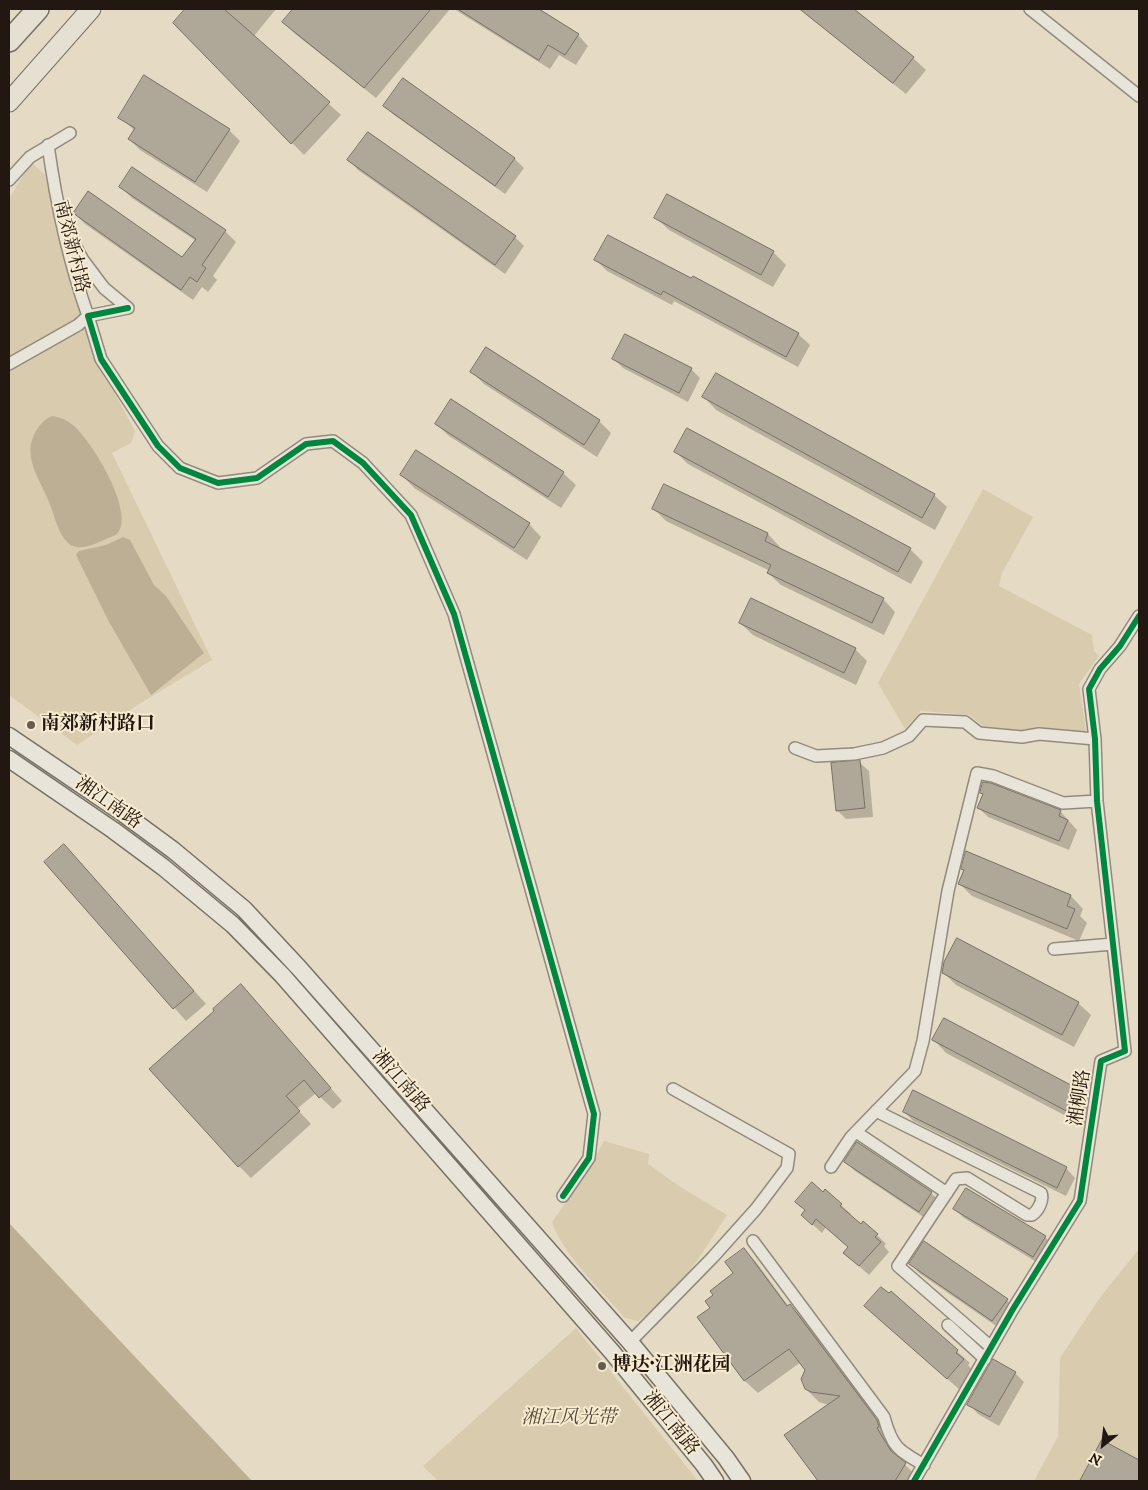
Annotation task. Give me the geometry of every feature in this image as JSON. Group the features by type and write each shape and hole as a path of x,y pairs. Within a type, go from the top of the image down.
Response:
{"highway":[{"path":"9,41 38,9"}],"main road":[{"path":"9,102 91,9"},
{"name":"湘江南路","path":"9,736 174,850 244,909 306,975 630,1342 726,1458 742,1481"},
{"name":"湘江南路","path":"9,759 113,830 162,867 233,925 282,975 612,1352 716,1481"}],"street":[{"path":"1030,9 1139,96"},
{"path":"9,180 30,157 70,133"},
{"name":"南郊新村路","path":"9,364 78,325 88,316 78,288 63,224 48,145"},
{"path":"63,224 83,260 104,288 128,308 88,316 102,359 158,446 180,468 218,482 257,478 306,444 332,441 363,463 411,515 454,614 594,1114 589,1158 563,1196"},
{"name":"湘柳路","path":"914,1481 1080,1201 1101,1061 1125,1051 1097,801 1095,739 1089,689 1100,669 1120,646 1139,616"},
{"path":"795,748 816,756 854,754 882,748 909,736 924,720 965,722 979,733 1005,736 1022,737 1039,734 1095,739"},
{"path":"831,1167 856,1132 915,1071 923,1041 948,891 977,773 994,776 1063,803 1097,801"},
{"path":"1054,949 1113,944"},
{"path":"630,1342 713,1257 756,1209 787,1168 789,1154 673,1089"},
{"path":"876,1111 1041,1193 1043,1197 1036,1213 1032,1216 1027,1215 967,1178 956,1179 898,1266 992,1347"},
{"path":"856,1132 947,1193"},
{"path":"753,1241 884,1417 889,1436 900,1452 924,1465"},
{"path":"948,1325 985,1359"},
{"path":"960,1336 968,1327"}],"green space":[{"path":"31,162 45,175 65,262 93,352 135,431 131,443 112,453 212,660 144,701 77,745 9,695 9,199"},
{"path":"983,489 1033,517 1002,573 999,586 1092,635 1094,651 1099,656 1079,684 1086,730 1082,732 1035,728 1022,731 983,726 969,715 921,711 905,729 878,683"},
{"path":"604,1141 649,1154 648,1164 679,1186 727,1215 688,1273 665,1299 638,1321 625,1318 584,1272 565,1247 552,1222 582,1180"},
{"path":"1139,1249 1139,1481 1034,1481 1058,1436 1060,1358 1101,1296"},
{"name":"湘江风光带","path":"576,1328 698,1481 438,1481 423,1466"}],"shaded area":[{"path":"52,416 71,423 90,445 109,476 121,509 122,523 118,533 88,546 72,546 64,539 31,458 30,449 36,431 41,424"},
{"path":"123,537 130,540 154,585 166,596 204,653 151,695 108,620 76,555 79,551 106,545"},
{"path":"9,1223 252,1481 9,1481"}],"building":[{"path":"185,9 224,9 330,102 291,144 173,23"},
{"path":"293,9 431,9 364,88 282,22"},
{"path":"458,9 539,9 579,34 565,55 548,45 539,60"},
{"path":"800,9 854,9 914,57 893,83"},
{"path":"144,75 230,129 195,182 128,139 135,128 118,118"},
{"path":"403,78 515,158 495,186 383,106"},
{"path":"368,132 516,236 495,265 347,160"},
{"path":"132,167 226,230 202,265 206,268 197,282 190,277 181,290 73,213 88,191 182,257 196,239 119,187"},
{"path":"667,194 774,251 761,275 654,218"},
{"path":"608,235 691,278 693,276 799,333 786,357 663,291 661,295 594,260"},
{"path":"625,334 692,368 679,393 612,359"},
{"path":"486,347 600,420 584,445 470,372"},
{"path":"716,373 935,494 922,518 702,397"},
{"path":"451,399 564,472 548,497 435,424"},
{"path":"687,428 911,548 898,572 674,452"},
{"path":"416,450 530,523 514,548 400,475"},
{"path":"664,484 768,533 765,541 884,598 872,623 767,573 771,565 652,509"},
{"path":"751,598 856,648 844,673 739,623"},
{"path":"860,760 865,808 836,811 831,763"},
{"path":"983,782 991,783 1061,810 1059,816 1068,820 1059,841 977,808 983,794 980,793"},
{"path":"64,844 194,991 173,1009 44,862"},
{"path":"966,851 1071,895 1067,906 1075,909 1067,929 958,884 964,870 961,869"},
{"path":"957,938 1079,1002 1062,1035 942,973 944,962"},
{"path":"241,984 331,1088 319,1098 304,1080 286,1096 300,1111 238,1167 149,1069 214,1011 213,1009"},
{"path":"944,1018 1084,1092 1072,1114 932,1040"},
{"path":"913,1090 1067,1167 1057,1188 903,1112"},
{"path":"857,1142 932,1192 919,1212 844,1162"},
{"path":"812,1182 823,1192 825,1189 842,1204 840,1206 861,1224 863,1221 878,1234 875,1237 881,1242 859,1266 843,1253 848,1247 816,1219 812,1225 801,1215 805,1210 795,1202"},
{"path":"966,1188 1046,1236 1033,1257 953,1209"},
{"path":"924,1241 1008,1299 992,1321 909,1264"},
{"path":"744,1248 787,1306 790,1304 877,1420 879,1427 877,1428 891,1451 906,1463 895,1481 818,1481 784,1435 840,1396 811,1392 805,1389 801,1379 805,1370 789,1349 744,1381 697,1317 710,1308 705,1301 713,1295 710,1291 733,1273 725,1262"},
{"path":"881,1287 889,1293 891,1291 958,1350 956,1353 964,1359 947,1379 864,1306"},
{"path":"993,1359 1016,1372 990,1417 967,1405"},
{"path":"1102,1440 1139,1460 1139,1481 1080,1481"}],"cycle path":[{"path":"128,308 88,316 101,359 158,446 180,468 218,483 257,478 306,444 333,441 363,463 411,515 454,614 594,1114 589,1158 563,1196"},
{"path":"914,1481 1013,1309 1080,1201 1101,1061 1125,1051 1097,801 1095,739 1089,689 1100,669 1120,646 1139,616"}],"place":[{"name":"南郊新村路口","path":"31,725"},
{"name":"博达·江洲花园","path":"602,1366"}]}
